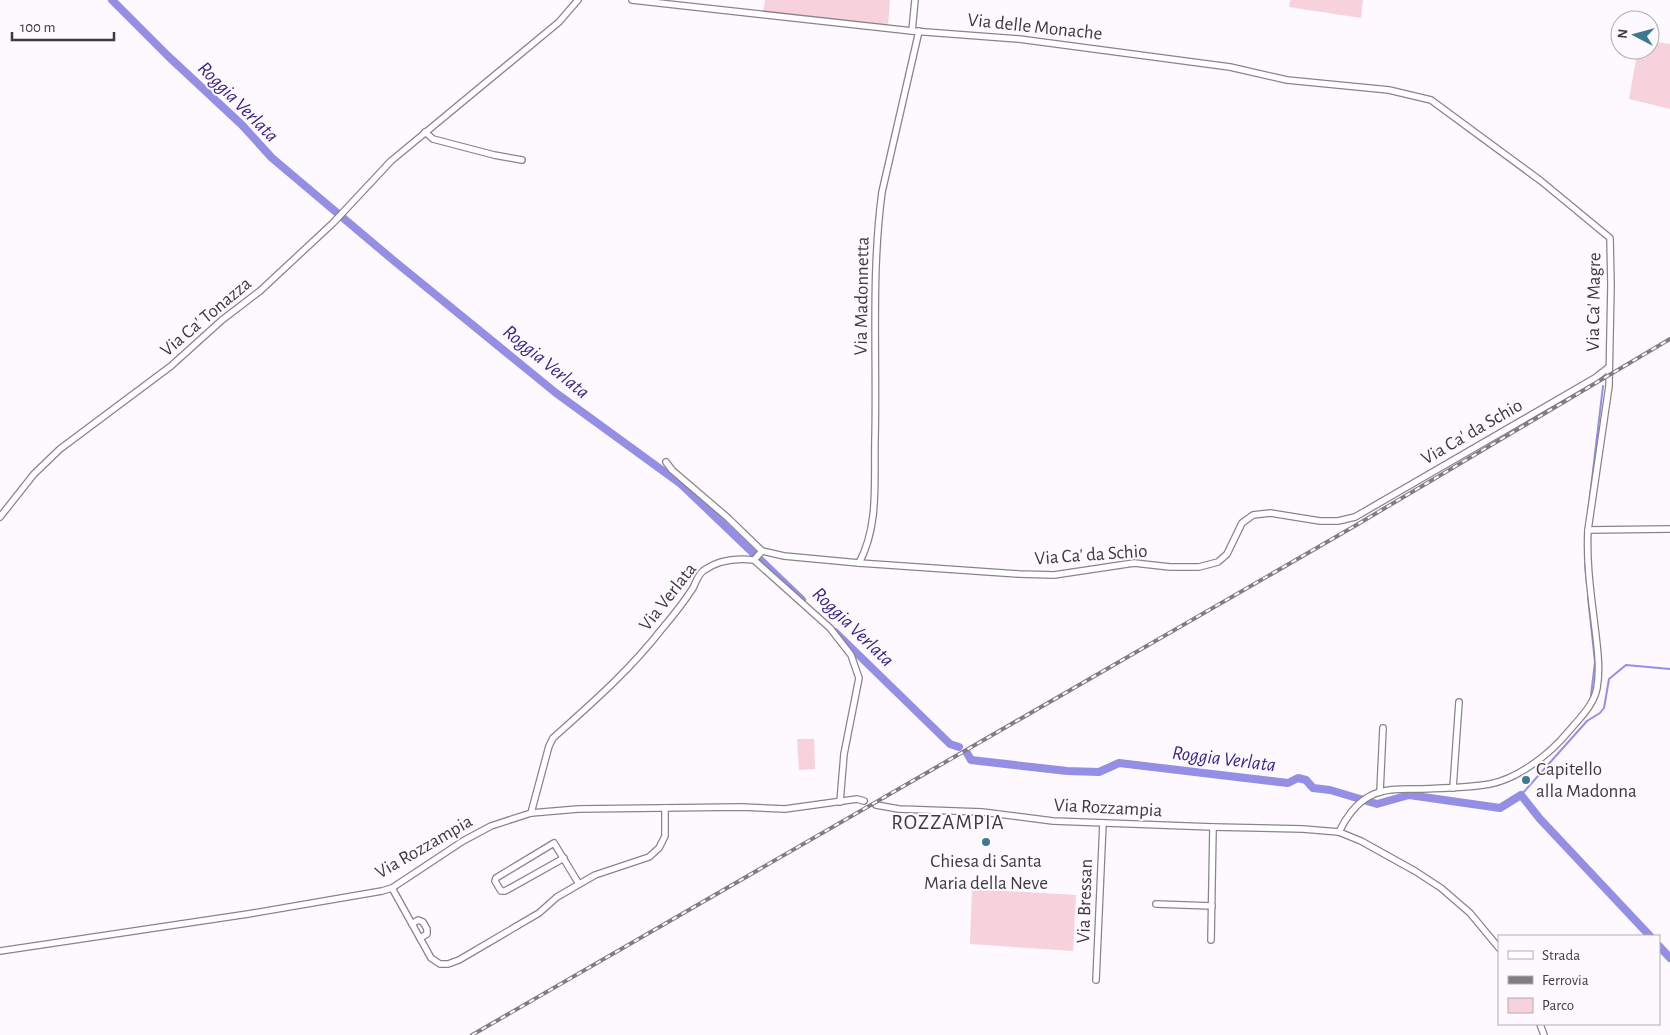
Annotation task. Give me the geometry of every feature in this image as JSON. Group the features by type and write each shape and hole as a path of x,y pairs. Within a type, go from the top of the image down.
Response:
{"street":[{"name":"Via Ca' Tonazza","path":"0,517 34,474 54,453 171,366 222,320 260,291 294,261 391,160 559,22 578,0"},
{"name":"Via delle Monache","path":"632,0 916,31 1019,39 1230,68 1287,80 1388,90 1432,100"},
{"name":"Via Madonnetta","path":"859,563 866,549 873,517 876,386 875,269 879,213 916,31 915,0"},
{"name":"Via Ca' Magre","path":"1339,832 1344,821 1365,800 1380,792 1395,789 1453,788 1492,783 1511,776 1541,759 1563,738 1586,711 1597,690 1599,666 1588,559 1588,530 1609,386 1610,238 1540,181 1432,100"},
{"path":"425,132 432,139 522,160"},
{"name":"Via Ca' da Schio","path":"758,556 784,556 1000,573 1054,575 1134,563 1170,567 1199,567 1218,562 1226,554 1242,523 1253,515 1270,513 1338,522 1355,517 1595,378 1608,368"},
{"path":"666,462 672,470 721,512 758,556 830,628 851,655 859,678 844,754 840,802"},
{"path":"1588,530 1670,530"},
{"name":"Via Verlata","path":"530,812 549,746 554,738 639,657 693,588 701,573 715,564 726,560 758,556"},
{"path":"1453,788 1459,702"},
{"path":"1380,792 1383,728"},
{"name":"Via Rozzampia","path":"0,951 330,901 392,888 463,841 492,826 530,812 762,806 785,808 857,799 864,801"},
{"name":"Via Rozzampia","path":"876,805 899,809 982,812 1053,821 1303,829 1339,832"},
{"path":"392,888 431,958 440,964 448,964 460,960 532,918 558,897 595,875 649,857 659,848 665,836 665,808"},
{"name":"Via Bressan","path":"1096,980 1103,823"},
{"path":"1211,940 1213,827"},
{"path":"1339,832 1415,871 1441,888 1470,913 1498,947"},
{"path":"564,858 506,890 501,891 495,881 496,878 554,842 564,858 579,884"},
{"path":"1156,904 1212,906"},
{"path":"412,924 418,920 423,922 427,929 427,934 420,938"}],"green space":[{"path":"765,0 890,0 888,26 763,13"},
{"path":"1290,0 1363,0 1361,18 1289,7"},
{"path":"1660,42 1670,44 1670,109 1629,99 1636,60 1660,60"},
{"path":"797,739 814,739 815,769 799,770"},
{"path":"972,889 1076,895 1073,951 970,944"}],"waterway":[{"name":"Roggia Verlata","path":"112,0 168,56 242,125 272,158 556,393 681,484 802,600"},
{"path":"1588,513 1603,386"},
{"path":"1585,564 1587,585"},
{"path":"1588,597 1595,662 1591,695"},
{"name":"Roggia Verlata","path":"835,632 950,744 959,747"},
{"path":"1521,795 1587,721 1600,713 1604,708 1609,679 1626,665 1670,669"},
{"name":"Roggia Verlata","path":"967,753 971,760 1067,771 1099,772 1119,763 1288,783 1298,778 1306,780 1313,788 1330,790 1377,804 1409,795 1500,808 1521,795 1540,819 1649,935"},
{"name":"Roggia Verlata","path":"1660,947 1670,958"}],"railway":[{"path":"472,1035 1353,527 1670,339"}],"place":[{"name":"Capitello alla Madonna","path":"1526,780"},
{"name":"Chiesa di Santa Maria della Neve","path":"986,842"}],"district":[{"name":"ROZZAMPIA","path":"948,822"}]}
